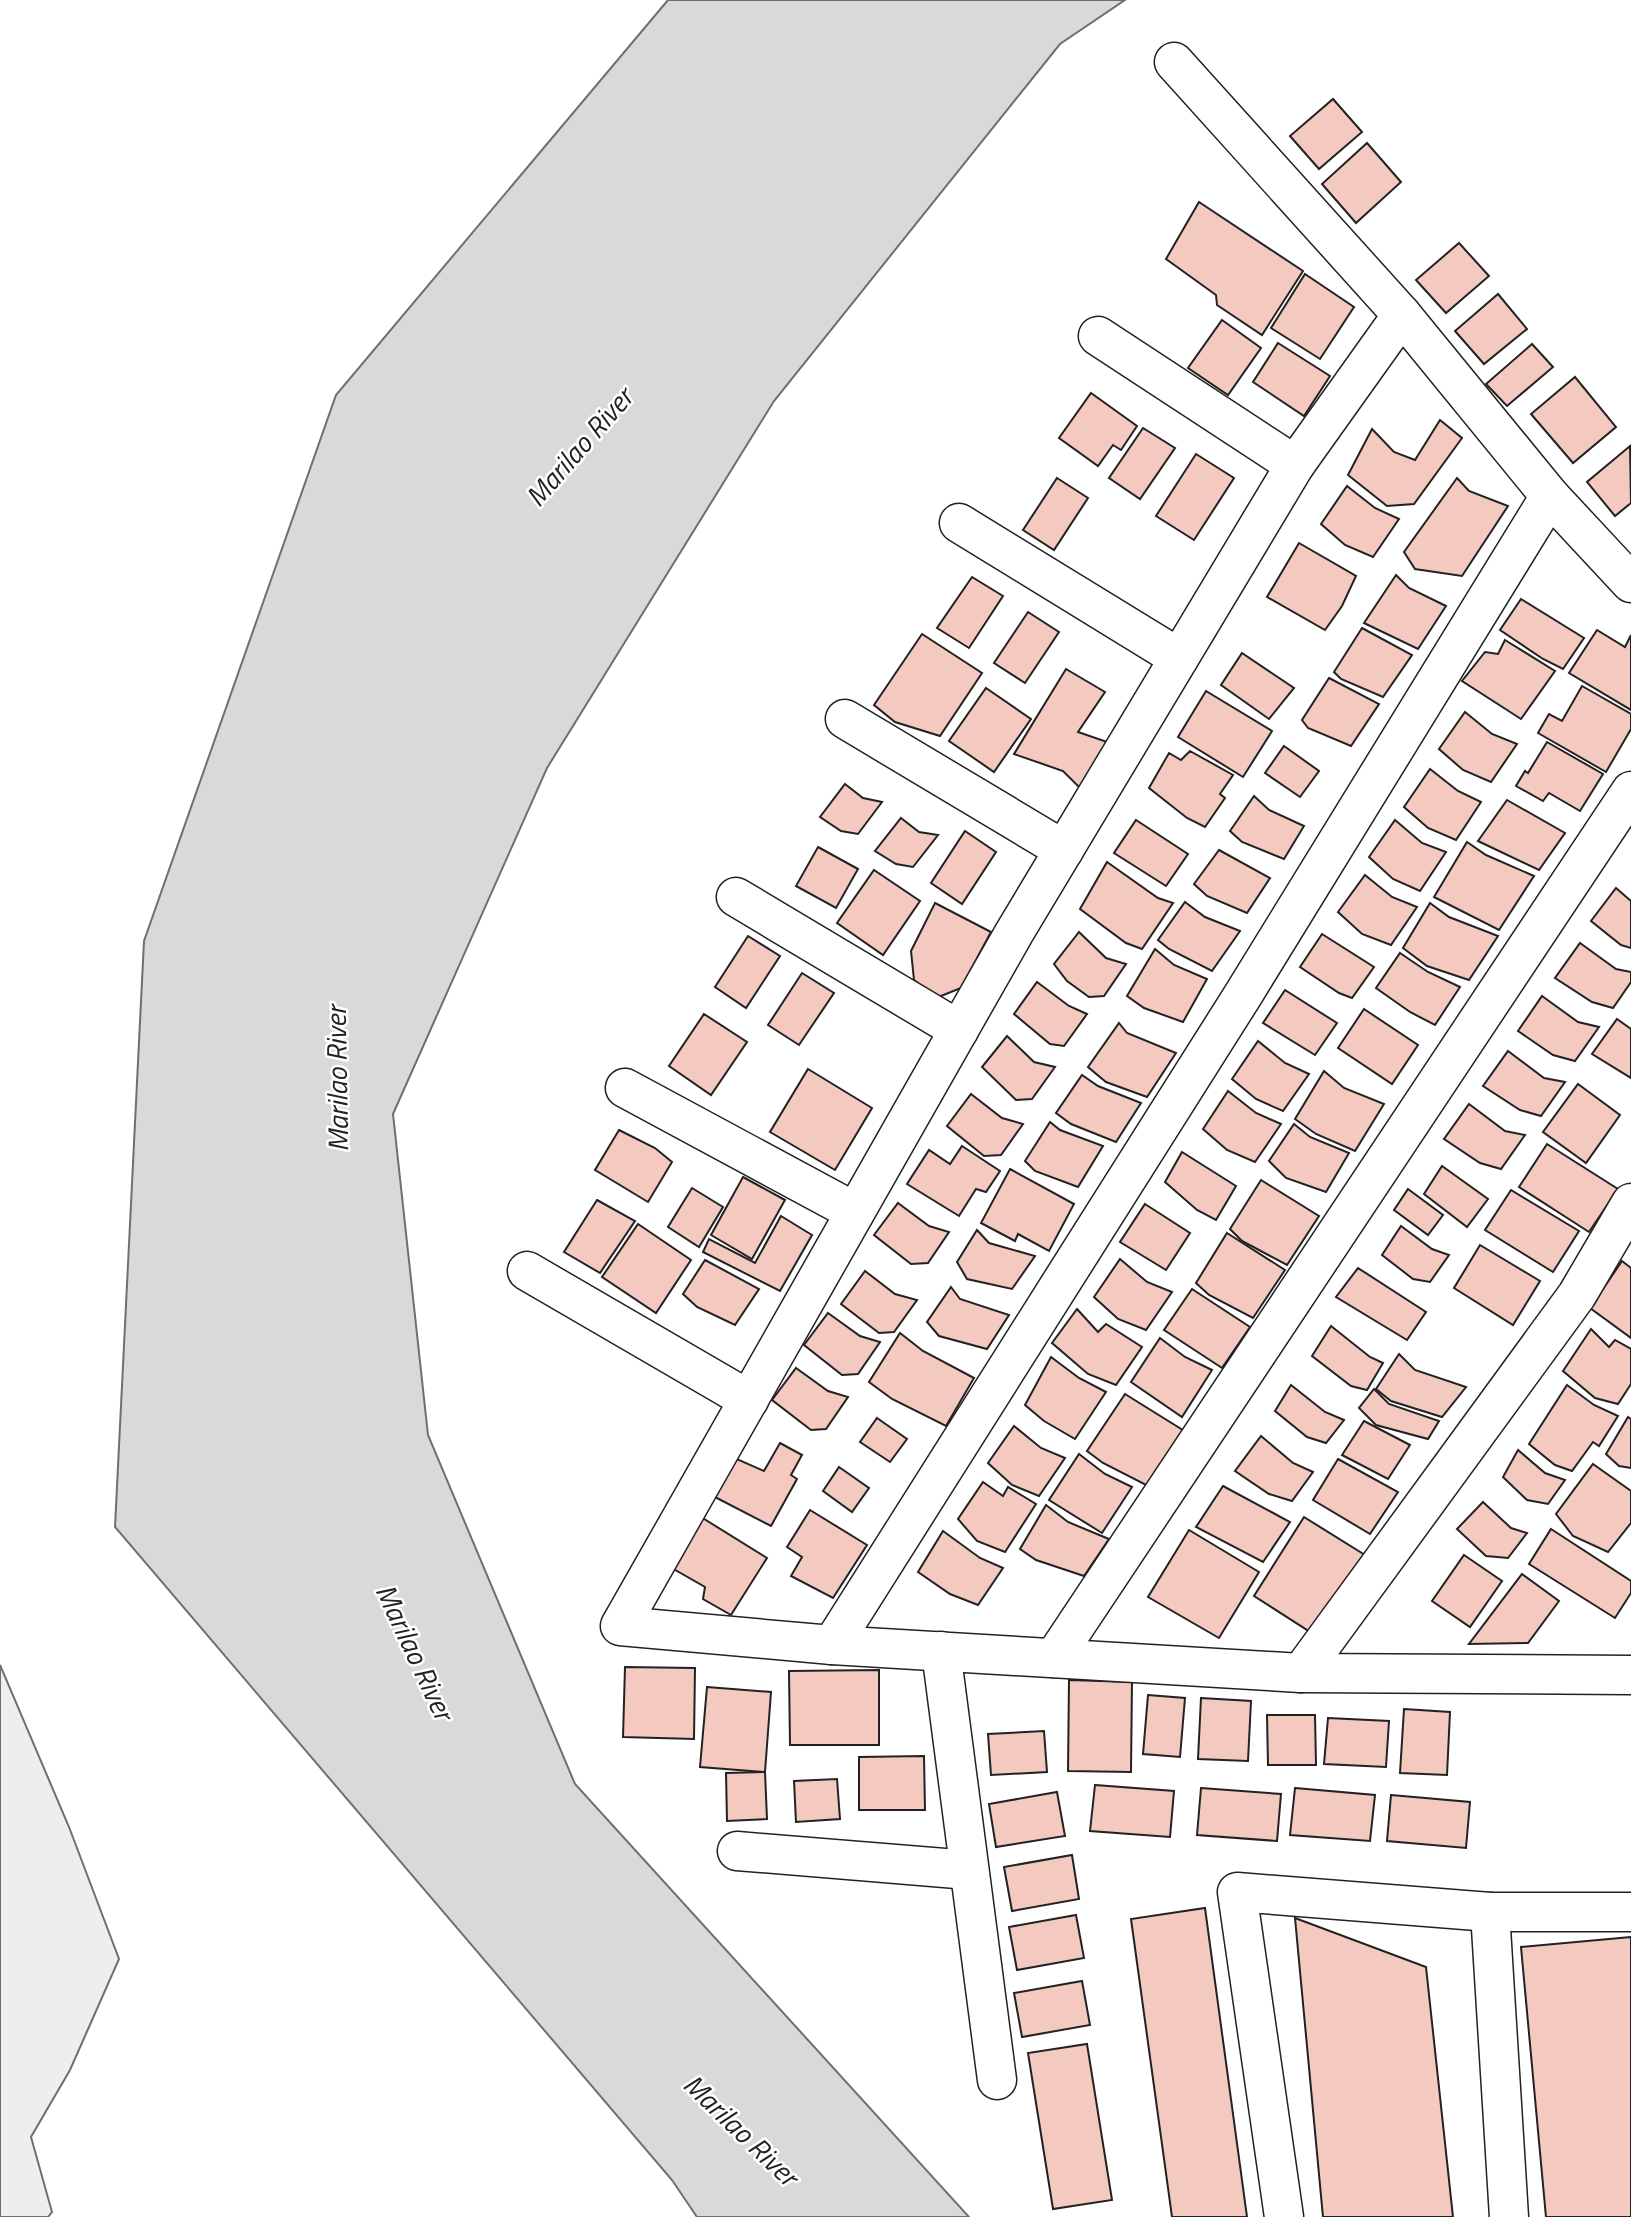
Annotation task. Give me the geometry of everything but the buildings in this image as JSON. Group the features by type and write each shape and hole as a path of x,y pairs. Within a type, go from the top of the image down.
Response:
{"street":[{"path":"1174,62 1402,315 1550,496 1631,583"},
{"path":"1402,315 1295,466 1179,658 959,1030 620,1626 832,1645 1301,1672 1631,1675"},
{"path":"1098,336 1295,466"},
{"path":"832,1645 1235,1007 1550,496"},
{"path":"960,523 1179,658"},
{"path":"845,719 1065,850"},
{"path":"1054,1658 1631,791"},
{"path":"736,897 959,1030"},
{"path":"625,1088 855,1212"},
{"path":"1301,1672 1577,1295 1631,1203"},
{"path":"527,1271 749,1400"},
{"path":"940,1651 997,2080"},
{"path":"737,1851 969,1870"},
{"path":"1284,2217 1237,1892 1490,1912 1631,1912"},
{"path":"1490,1912 1509,2217"}],"shaded area":[{"path":"0,1665 69,1827 119,1959 70,2070 31,2137 52,2212 48,2217 0,2217"}],"water":[{"name":"Marilao River","path":"668,0 1125,0 1060,44 774,401 547,768 393,1114 428,1435 575,1784 969,2217 697,2217 672,2180 115,1527 144,941 336,395"}]}
